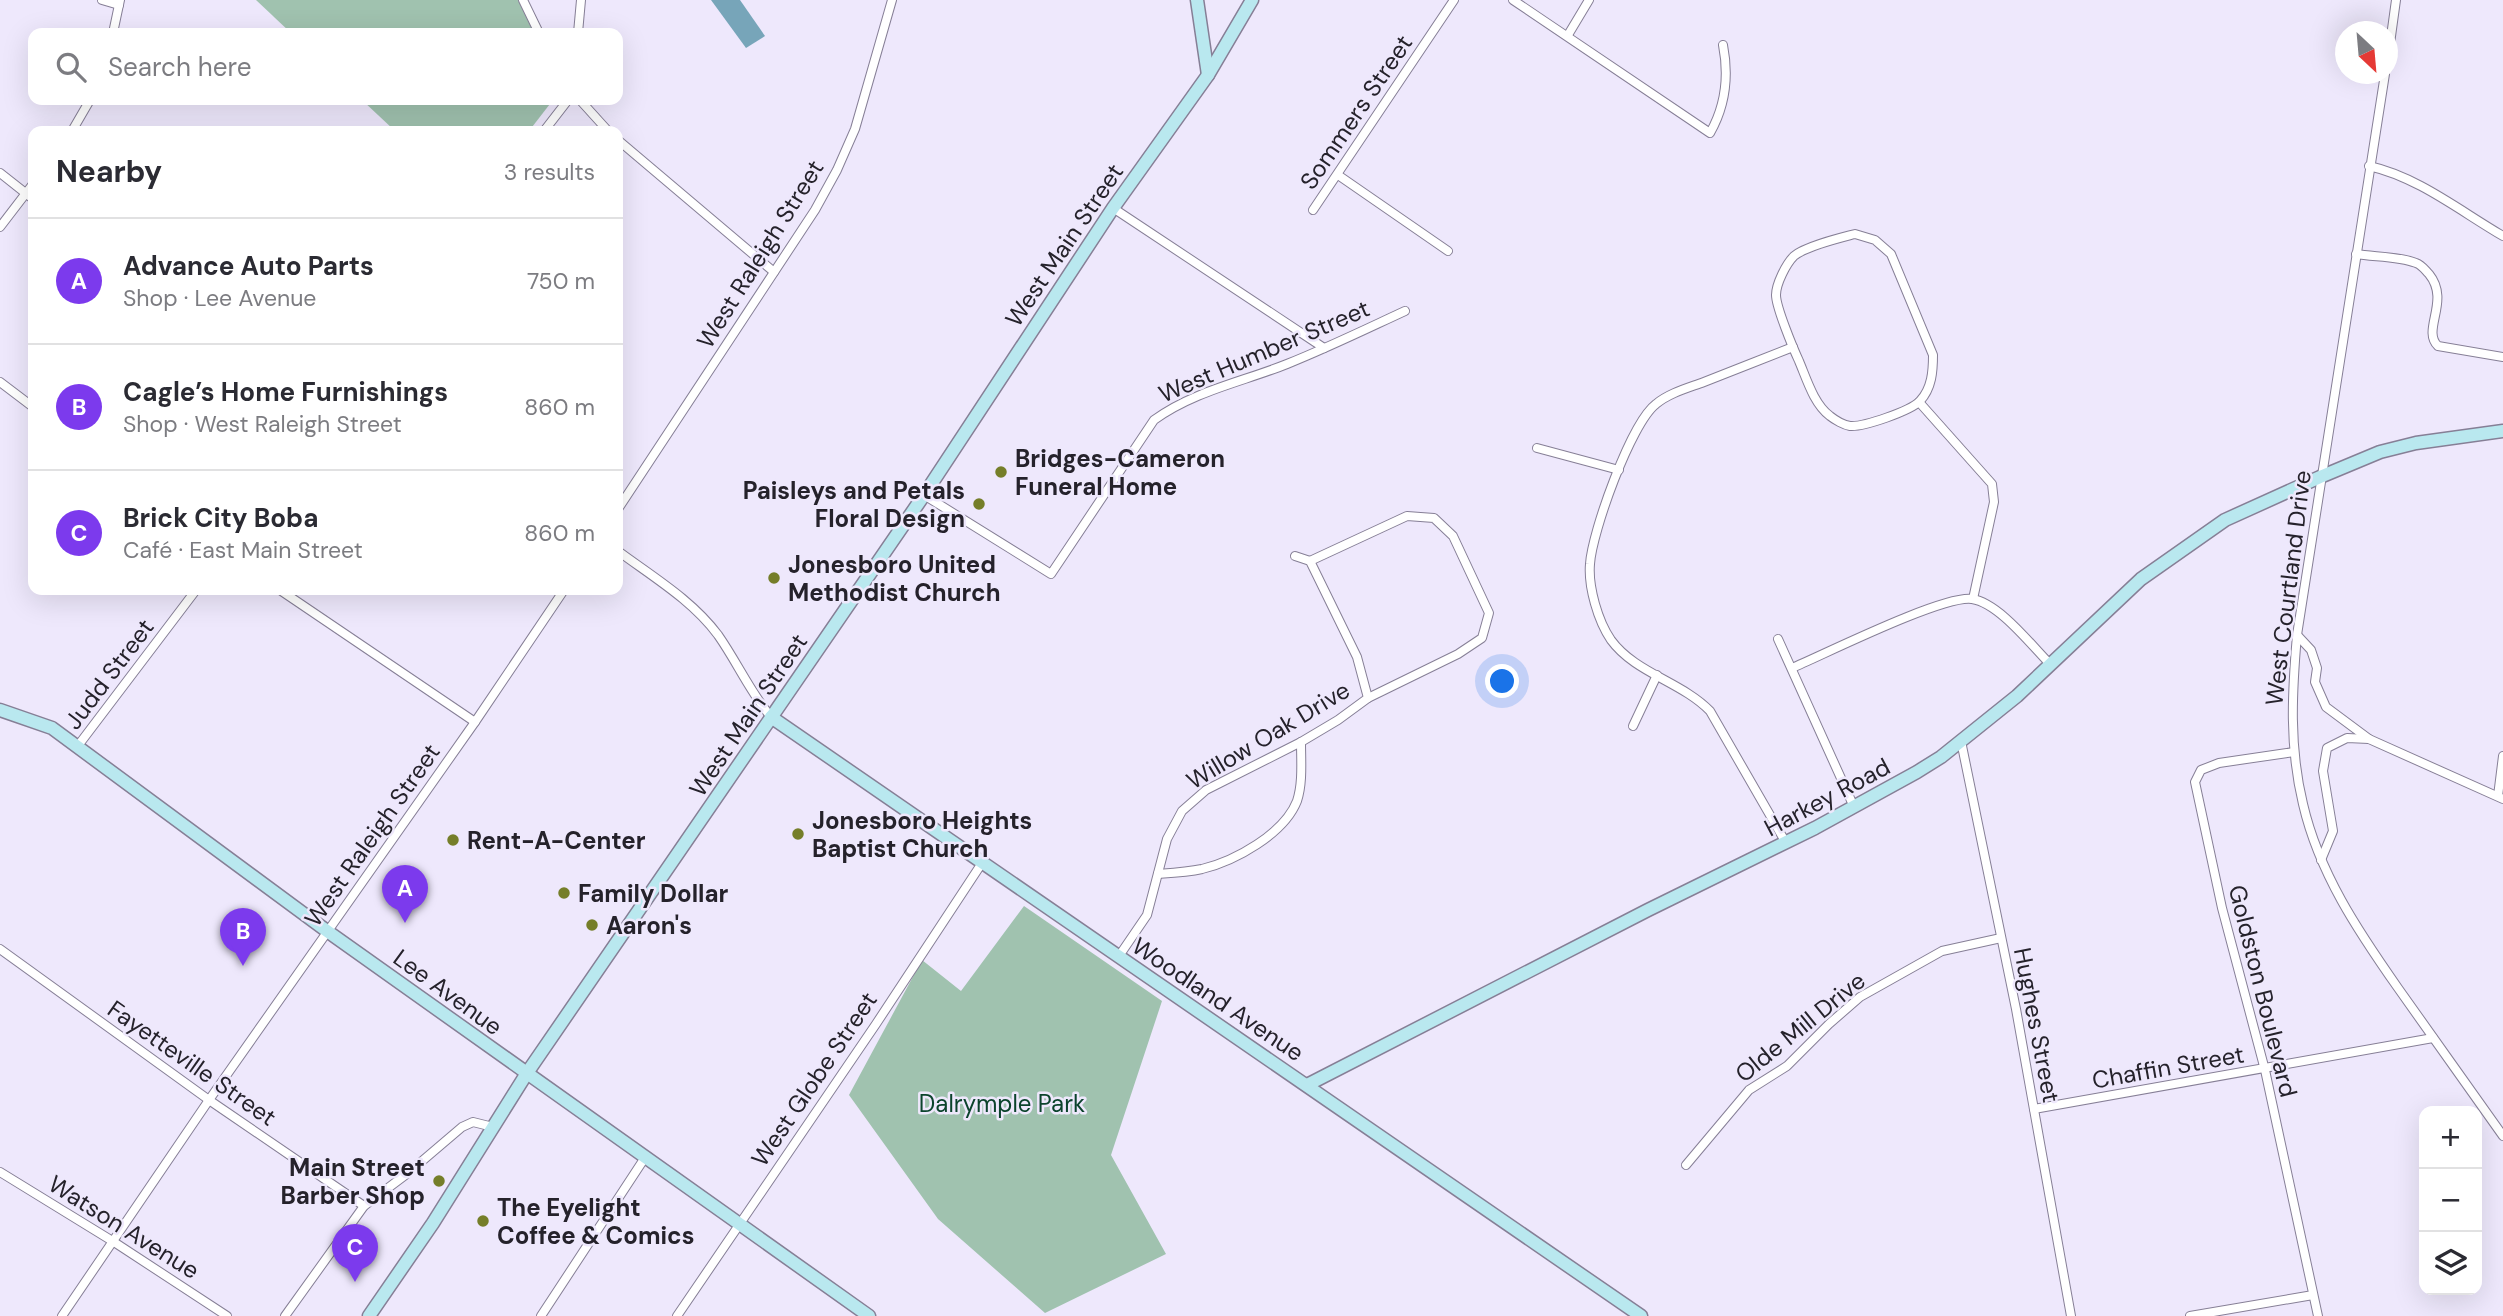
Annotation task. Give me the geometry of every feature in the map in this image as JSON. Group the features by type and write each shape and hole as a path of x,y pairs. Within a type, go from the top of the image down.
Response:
{"street":[{"path":"102,0 120,3 114,28"},
{"path":"523,0 537,28"},
{"path":"578,28 581,0"},
{"name":"West Raleigh Street","path":"623,501 815,210 837,170 850,139 892,0"},
{"path":"1197,0 1208,75"},
{"name":"West Main Street","path":"369,1316 433,1223 527,1073 924,495 1114,208 1208,75 1252,0"},
{"name":"Sommers Street","path":"1313,210 1454,0"},
{"path":"1513,0 1710,133 1717,120 1725,90 1726,60 1723,44"},
{"path":"1568,35 1589,0"},
{"path":"2393,21 2396,0"},
{"name":"West Courtland Drive","path":"2383,84 2297,635 2291,709 2294,752 2303,806 2321,860 2348,913 2369,948 2503,1136"},
{"path":"75,126 87,105"},
{"path":"548,126 564,105"},
{"path":"585,105 603,126"},
{"path":"623,144 774,272"},
{"path":"2369,166 2392,171 2419,185 2503,236"},
{"path":"0,173 28,194"},
{"path":"1338,175 1448,251"},
{"path":"0,227 28,198"},
{"path":"1114,208 1324,348"},
{"path":"1855,234 1875,240 1891,254 1933,355 1931,381 1919,402 1871,422 1850,426 1832,418 1820,407 1793,347 1776,295 1782,275 1794,256 1830,240 1855,234"},
{"path":"2356,254 2414,262 2426,271 2437,287 2439,299 2432,333 2434,343 2438,346 2503,357"},
{"name":"West Humber Street","path":"924,495 1051,574 1154,420 1173,407 1209,391 1324,348 1405,311"},
{"path":"1786,843 1710,710 1694,695 1657,675 1621,651 1612,641 1602,622 1591,582 1591,549 1619,470 1640,422 1656,403 1667,396 1793,347"},
{"path":"0,382 28,403"},
{"path":"1919,402 1992,484 1994,502 1973,599"},
{"name":"Harkey Road","path":"1307,1085 1647,910 1786,843 1917,772 2017,696 2161,563 2225,520 2320,477 2397,447 2503,431"},
{"path":"1538,448 1619,470"},
{"name":"Willow Oak Drive","path":"1119,956 1147,915 1167,839 1182,811 1206,790 1301,742 1368,698 1458,654 1482,638 1489,613 1453,536 1434,518 1407,516 1310,561 1357,657 1368,698"},
{"path":"623,555 684,599 716,633 742,671 755,698 771,717"},
{"path":"1295,556 1310,561"},
{"name":"Judd Street","path":"77,747 192,595"},
{"path":"287,595 475,722"},
{"name":"West Raleigh Street","path":"62,1316 561,595"},
{"path":"1792,668 1934,607 1973,599 2001,615 2050,664"},
{"path":"2297,635 2311,650 2317,668 2315,682 2326,707 2369,739 2500,798 2503,756"},
{"path":"1778,639 1854,807"},
{"path":"1633,726 1657,675"},
{"name":"Lee Avenue","path":"0,710 52,727 327,931 869,1316"},
{"name":"Woodland Avenue","path":"771,717 1641,1316"},
{"path":"2321,860 2333,831 2323,771 2327,748 2347,738 2369,739"},
{"name":"Hughes Street","path":"1961,741 2034,1109 2071,1316"},
{"path":"1158,874 1203,869 1239,854 1270,836 1289,816 1297,800 1301,777 1301,742"},
{"name":"Goldston Boulevard","path":"2294,752 2218,764 2200,770 2195,782 2221,908 2265,1070 2318,1316"},
{"name":"West Globe Street","path":"677,1316 982,863"},
{"name":"Olde Mill Drive","path":"1686,1166 1749,1090 1787,1066 1860,997 1942,951 2001,938"},
{"name":"Fayetteville Street","path":"0,950 209,1100 364,1206"},
{"name":"Chaffin Street","path":"2034,1109 2265,1070 2432,1038"},
{"path":"285,1316 364,1206 462,1127 473,1122 493,1127"},
{"path":"541,1316 646,1156"},
{"name":"Watson Avenue","path":"0,1172 227,1316"},
{"path":"2190,1316 2313,1295"}],"green space":[{"path":"256,0 518,0 532,28 286,28"},
{"path":"367,105 549,105 533,126 390,126"},
{"name":"Dalrymple Park","path":"1024,906 1162,1001 1111,1155 1166,1254 1045,1313 938,1219 849,1095 922,960 961,991"}],"water":[{"path":"711,0 740,0 765,36 746,48"}],"place":[{"name":"Bridges-Cameron Funeral Home","path":"1001,472"},
{"name":"Paisleys and Petals Floral Design","path":"979,504"},
{"name":"Jonesboro United Methodist Church","path":"774,578"},
{"name":"Jonesboro Heights Baptist Church","path":"798,834"},
{"name":"Rent-A-Center","path":"453,840"},
{"name":"Family Dollar","path":"564,893"},
{"name":"Advance Auto Parts","path":"405,923"},
{"name":"Aaron's","path":"592,925"},
{"name":"Cagle’s Home Furnishings","path":"243,966"},
{"name":"Main Street Barber Shop","path":"439,1181"},
{"name":"The Eyelight Coffee & Comics","path":"483,1221"},
{"name":"Brick City Boba","path":"355,1282"}]}
